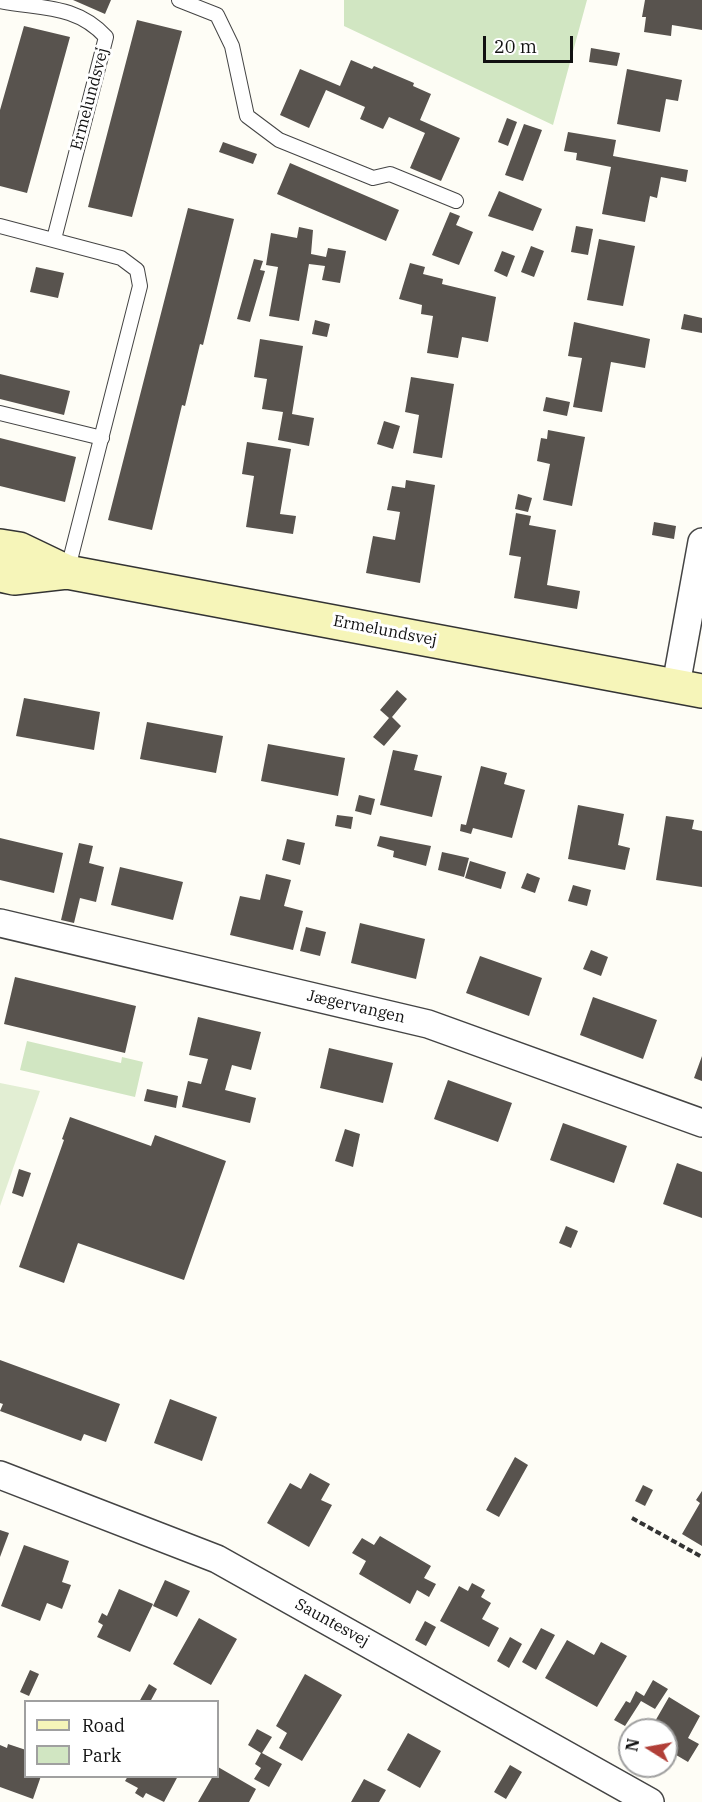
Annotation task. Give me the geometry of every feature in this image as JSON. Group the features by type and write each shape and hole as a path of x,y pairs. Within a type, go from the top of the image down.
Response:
{"street":[{"path":"689,688 702,542"},
{"name":"Ermelundsvej","path":"0,546 19,549 67,572 689,688"},
{"name":"Ermelundsvej","path":"0,575 14,578 67,572"},
{"name":"Jægervangen","path":"0,922 428,1024 702,1123"},
{"name":"Sauntesvej","path":"0,1475 217,1559 650,1802"}],"lane":[{"path":"179,0 217,15 232,46 247,117 279,140 374,178 390,174 456,201"},
{"name":"Ermelundsvej","path":"0,1 55,7 97,27 106,37 54,238"},
{"path":"0,226 54,238 121,258 137,270 140,286 67,572"},
{"path":"0,412 102,438"}],"path":[{"path":"632,1518 702,1557"}],"green space":[{"path":"344,0 587,0 553,125 344,26"},
{"path":"27,1041 121,1063 122,1057 143,1062 135,1097 20,1070"},
{"path":"0,1083 40,1091 0,1206"}],"building":[{"path":"73,0 111,0 105,14"},
{"path":"645,0 702,0 702,30 672,25 671,36 644,32 646,17 642,17"},
{"path":"137,20 182,31 132,217 88,207"},
{"path":"24,26 70,37 27,193 0,186 0,110"},
{"path":"591,48 620,53 617,66 589,62"},
{"path":"351,60 372,69 374,66 414,83 413,86 431,94 420,120 460,138 441,181 410,168 425,133 389,117 383,129 360,119 365,107 326,90 309,128 280,115 300,69 340,86"},
{"path":"627,69 682,80 678,101 666,99 660,132 617,124"},
{"path":"507,118 517,122 508,146 498,142"},
{"path":"524,124 542,130 523,181 505,175"},
{"path":"568,132 616,140 613,156 688,170 686,182 661,177 657,198 650,196 645,222 602,214 611,167 576,160 577,153 564,151"},
{"path":"223,142 257,154 253,164 219,152"},
{"path":"290,163 399,210 386,241 277,194"},
{"path":"499,191 542,209 533,231 488,216"},
{"path":"188,208 234,219 203,345 200,344 185,406 182,405 152,530 108,520"},
{"path":"450,212 460,216 456,225 473,232 459,265 432,255"},
{"path":"576,226 593,229 588,255 571,252"},
{"path":"299,227 313,230 311,254 326,257 328,248 346,251 340,283 322,280 325,266 309,264 299,321 269,316 278,267 266,265 271,233 297,238"},
{"path":"599,239 635,246 623,306 587,300"},
{"path":"531,246 544,251 534,277 521,272"},
{"path":"502,251 515,256 507,277 494,271"},
{"path":"254,259 263,261 260,270 265,271 250,322 237,319"},
{"path":"410,263 425,267 423,274 443,279 442,284 496,297 488,342 462,337 458,358 427,353 433,316 421,314 422,305 399,299"},
{"path":"36,267 64,273 58,298 30,292"},
{"path":"684,314 702,318 702,333 681,329"},
{"path":"315,320 330,324 327,337 312,334"},
{"path":"574,322 650,339 645,368 611,362 602,412 573,407 582,358 568,356"},
{"path":"260,339 303,346 292,414 314,418 309,446 278,440 283,412 262,409 267,379 254,377"},
{"path":"0,374 70,391 64,415 0,399"},
{"path":"411,377 454,384 442,458 413,453 419,415 405,412"},
{"path":"546,397 570,402 567,416 543,411"},
{"path":"384,421 400,426 393,449 377,444"},
{"path":"548,430 585,437 572,506 543,500 550,464 537,461 541,438 547,439"},
{"path":"0,438 76,457 65,502 0,486"},
{"path":"247,442 291,449 280,514 296,516 293,534 246,527 254,476 242,474"},
{"path":"406,480 435,485 420,583 366,573 373,536 395,540 400,512 387,510 392,486 405,488"},
{"path":"518,494 532,498 528,512 515,509"},
{"path":"516,513 531,516 529,525 556,530 547,585 580,591 577,609 514,598 521,557 509,555"},
{"path":"654,522 676,526 674,539 652,535"},
{"path":"397,690 407,699 392,717 401,726 384,746 373,737 389,718 380,710"},
{"path":"24,698 100,712 94,750 16,736"},
{"path":"147,722 223,736 216,773 140,759"},
{"path":"268,744 345,758 338,796 261,781"},
{"path":"393,750 418,755 414,770 442,776 432,817 380,805"},
{"path":"481,766 507,773 504,784 525,790 512,838 473,828 471,834 460,831 461,824 466,825"},
{"path":"359,795 375,799 371,815 355,811"},
{"path":"578,805 624,814 618,845 630,848 625,870 568,859"},
{"path":"337,815 353,817 351,829 335,826"},
{"path":"666,816 694,820 692,829 702,831 702,887 656,880"},
{"path":"380,836 431,846 426,866 393,857 394,851 377,846"},
{"path":"0,838 63,853 54,893 0,880"},
{"path":"287,839 305,843 300,865 282,860"},
{"path":"79,843 93,846 89,863 104,867 96,902 80,898 74,923 61,920"},
{"path":"442,852 469,858 464,877 438,870"},
{"path":"470,861 506,872 501,889 465,878"},
{"path":"120,867 183,882 173,920 111,905"},
{"path":"527,873 540,878 535,893 521,888"},
{"path":"266,874 291,880 284,906 303,911 293,950 230,935 240,896 260,900"},
{"path":"573,885 591,890 587,906 568,901"},
{"path":"360,923 425,939 416,979 351,963"},
{"path":"306,927 326,932 320,956 300,951"},
{"path":"591,950 608,957 601,976 583,969"},
{"path":"480,956 542,978 529,1016 466,993"},
{"path":"15,977 136,1006 125,1053 4,1024"},
{"path":"593,997 657,1020 643,1059 580,1035"},
{"path":"198,1017 261,1032 251,1070 232,1065 225,1090 256,1098 250,1123 182,1107 188,1081 201,1084 208,1059 189,1055"},
{"path":"329,1048 393,1063 383,1103 320,1088"},
{"path":"702,1056 702,1081 694,1078"},
{"path":"448,1080 512,1103 498,1142 434,1119"},
{"path":"147,1089 178,1096 176,1108 144,1101"},
{"path":"70,1117 151,1146 155,1135 226,1161 184,1280 78,1243 64,1283 19,1267"},
{"path":"563,1123 627,1146 614,1183 550,1160"},
{"path":"345,1129 360,1134 353,1167 335,1161"},
{"path":"677,1163 702,1172 702,1218 663,1204"},
{"path":"19,1169 31,1173 23,1197 12,1193"},
{"path":"566,1226 578,1231 571,1248 559,1243"},
{"path":"0,1360 120,1404 106,1442 84,1434 81,1441 0,1411 3,1404 0,1403"},
{"path":"170,1399 217,1417 202,1461 154,1443"},
{"path":"515,1457 528,1465 499,1517 486,1510"},
{"path":"310,1473 330,1484 321,1500 332,1505 309,1547 267,1523 290,1483 301,1489"},
{"path":"643,1485 653,1490 645,1506 635,1501"},
{"path":"702,1491 702,1546 682,1534 700,1503 696,1500"},
{"path":"0,1530 9,1533 0,1557"},
{"path":"380,1536 431,1566 424,1578 436,1584 429,1597 417,1590 410,1604 359,1574 366,1561 352,1553 362,1538 374,1545"},
{"path":"24,1545 69,1561 62,1582 71,1585 62,1609 47,1603 40,1621 1,1606"},
{"path":"165,1580 190,1591 177,1617 153,1606"},
{"path":"472,1583 485,1590 481,1597 491,1603 482,1619 499,1628 489,1647 440,1621 459,1586 468,1591"},
{"path":"119,1589 153,1604 130,1652 97,1637 103,1625 98,1622 102,1613 107,1616"},
{"path":"199,1618 237,1639 211,1685 173,1664"},
{"path":"425,1621 436,1627 426,1646 415,1640"},
{"path":"541,1628 555,1635 536,1670 522,1662"},
{"path":"510,1637 522,1644 509,1668 497,1661"},
{"path":"567,1640 594,1655 601,1642 627,1656 597,1707 545,1678"},
{"path":"30,1670 39,1674 29,1696 20,1692"},
{"path":"305,1674 342,1695 302,1761 279,1748 287,1733 276,1726"},
{"path":"653,1680 668,1689 655,1709 641,1701 630,1718 618,1718 618,1722 614,1720 626,1701 630,1703 636,1691 644,1696"},
{"path":"149,1684 157,1689 151,1700 140,1700"},
{"path":"669,1697 700,1716 688,1738 699,1744 688,1762 678,1756 678,1718 657,1718"},
{"path":"257,1729 272,1737 262,1753 282,1764 269,1787 254,1779 261,1768 255,1764 261,1753 248,1745"},
{"path":"408,1733 441,1751 420,1788 387,1770"},
{"path":"8,1744 24,1749 24,1778 40,1778 33,1799 0,1787 0,1745 7,1748"},
{"path":"510,1765 522,1772 506,1799 494,1792"},
{"path":"219,1768 256,1789 249,1802 198,1802 212,1778 219,1778"},
{"path":"127,1778 177,1778 164,1802 146,1793 143,1798 135,1793 138,1788 125,1781"},
{"path":"364,1779 386,1790 379,1802 351,1802"}]}
